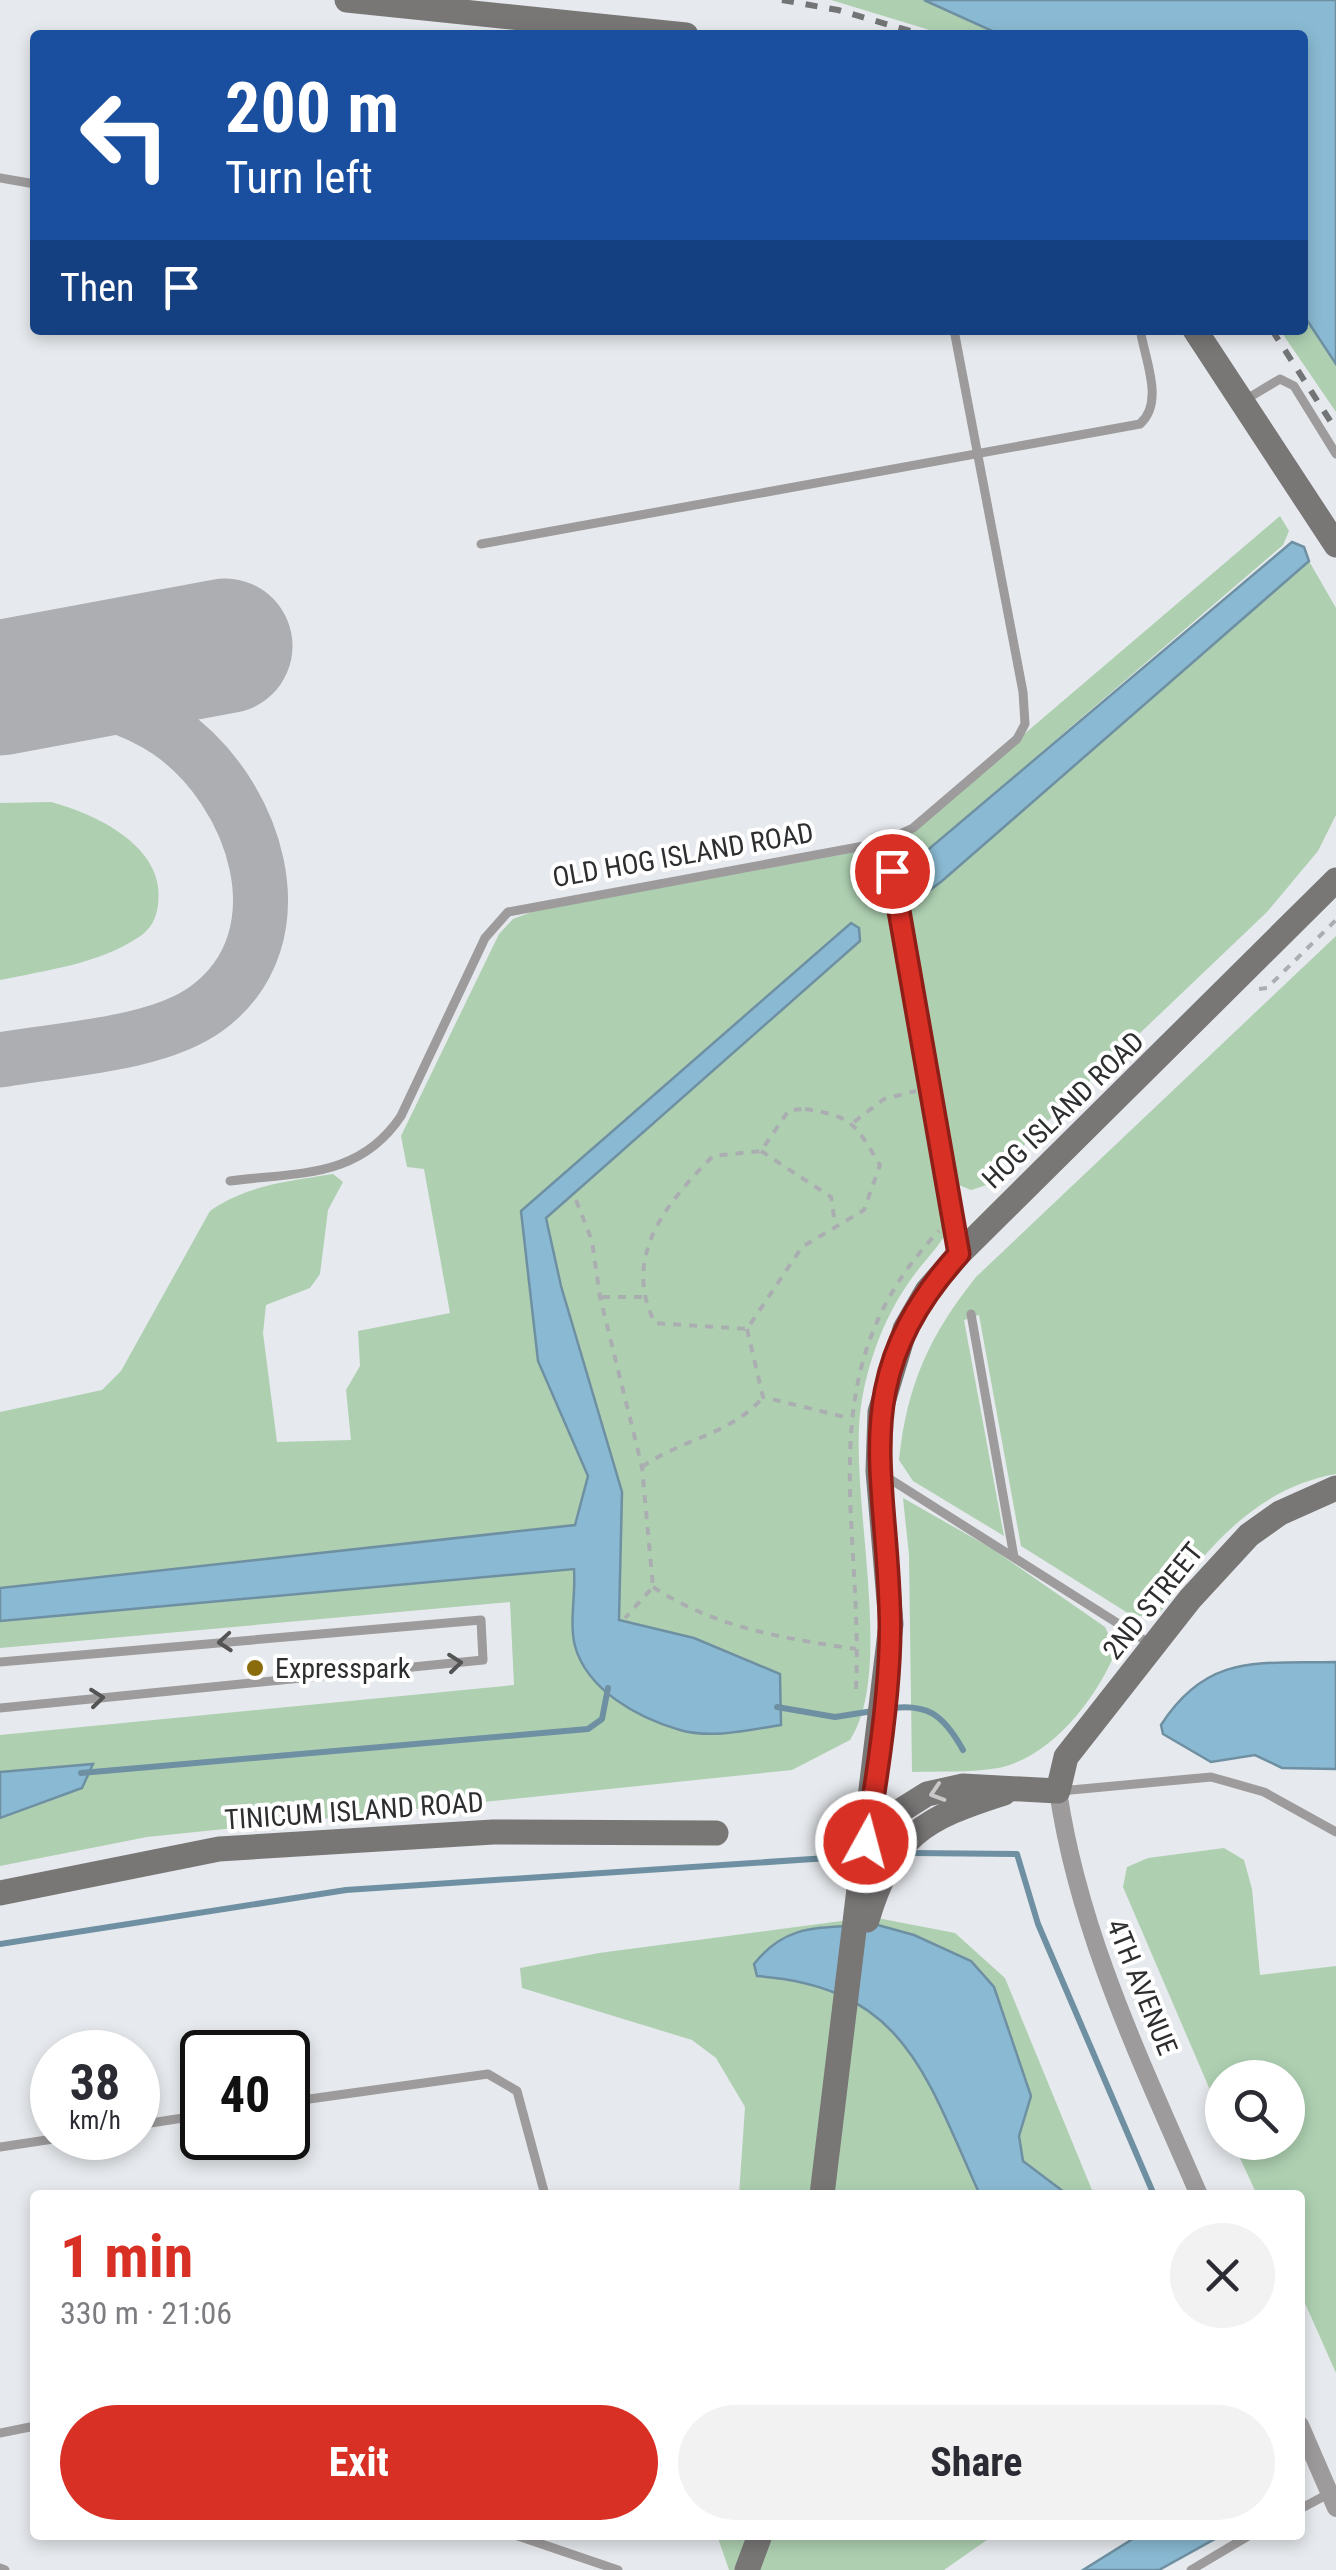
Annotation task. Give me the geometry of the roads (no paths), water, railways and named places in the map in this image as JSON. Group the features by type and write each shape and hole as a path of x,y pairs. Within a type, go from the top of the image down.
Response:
{"street":[{"path":"347,0 537,25 612,30"},
{"path":"1198,335 1336,545"},
{"name":"HOG ISLAND ROAD","path":"846,1989 890,1624 878,1471 880,1412 896,1349 915,1310 959,1254 1336,880"},
{"name":"2ND STREET","path":"1058,1791 1066,1757 1249,1535 1280,1513 1336,1488"},
{"path":"867,1837 927,1794 963,1786 1058,1791"},
{"path":"823,2190 846,1989 871,1904 889,1866 912,1834 941,1813 1014,1790"},
{"name":"4TH AVENUE","path":"1058,1791 1087,1925 1197,2190"},
{"name":"TINICUM ISLAND ROAD","path":"0,1892 219,1848 493,1832 716,1833"},
{"path":"1305,2436 1333,2500"},
{"path":"747,2570 758,2540"}],"lane":[{"path":"0,178 30,183"},
{"name":"OLD HOG ISLAND ROAD","path":"230,1180 338,1168 384,1140 401,1116 485,938 508,912 898,836 1017,739 1024,724 1023,692 974,454 955,335"},
{"path":"481,544 1140,424 1150,416 1153,397 1141,335"},
{"path":"1243,402 1280,379 1294,386 1336,454"},
{"path":"892,871 959,1254"},
{"path":"971,1314 1014,1558"},
{"path":"878,1471 1154,1646"},
{"path":"0,1662 481,1620 483,1660 0,1708"},
{"path":"1058,1791 1211,1777 1264,1792 1336,1832"},
{"path":"310,2098 464,2074 488,2074 517,2091 544,2190"},
{"path":"0,2147 30,2142"},
{"path":"0,2433 30,2427"},
{"path":"1305,2508 1333,2500"},
{"path":"529,2540 618,2570"},
{"path":"1191,2570 1242,2540"}],"water":[{"path":"924,0 1336,0 1336,364 1308,322 1308,30 990,30"},
{"path":"1292,542 1304,547 1309,561 942,881 930,890 915,882 917,859"},
{"path":"851,923 859,928 860,941 546,1218 561,1286 622,1492 619,1620 694,1638 780,1674 781,1725 731,1733 692,1733 648,1718 616,1700 591,1676 575,1646 574,1569 0,1621 0,1588 575,1525 588,1476 538,1361 521,1211"},
{"path":"1336,1662 1336,1769 1282,1768 1255,1755 1211,1762 1163,1734 1161,1725 1179,1701 1217,1674 1260,1664"},
{"path":"93,1764 82,1788 0,1818 0,1772"},
{"path":"874,1924 914,1935 971,1961 994,1987 1031,2096 1019,2136 1023,2161 1061,2190 978,2190 925,2077 904,2045 879,2019 847,1998 807,1984 757,1976 754,1964 780,1940 823,1928"},
{"path":"1131,2540 1213,2540 1159,2570 1083,2570"}],"waterway":[{"path":"81,1773 588,1729 602,1719 608,1688"},
{"path":"777,1707 835,1717 873,1711"},
{"path":"885,1709 912,1707 932,1713 948,1727 963,1750"},
{"path":"911,1853 1017,1854 1038,1924 1152,2190"},
{"path":"0,1944 346,1890 858,1856"}],"railway":[{"path":"782,0 838,10 907,30"},
{"path":"1275,335 1336,430"}],"place":[{"name":"Expresspark","path":"255,1668"}]}
